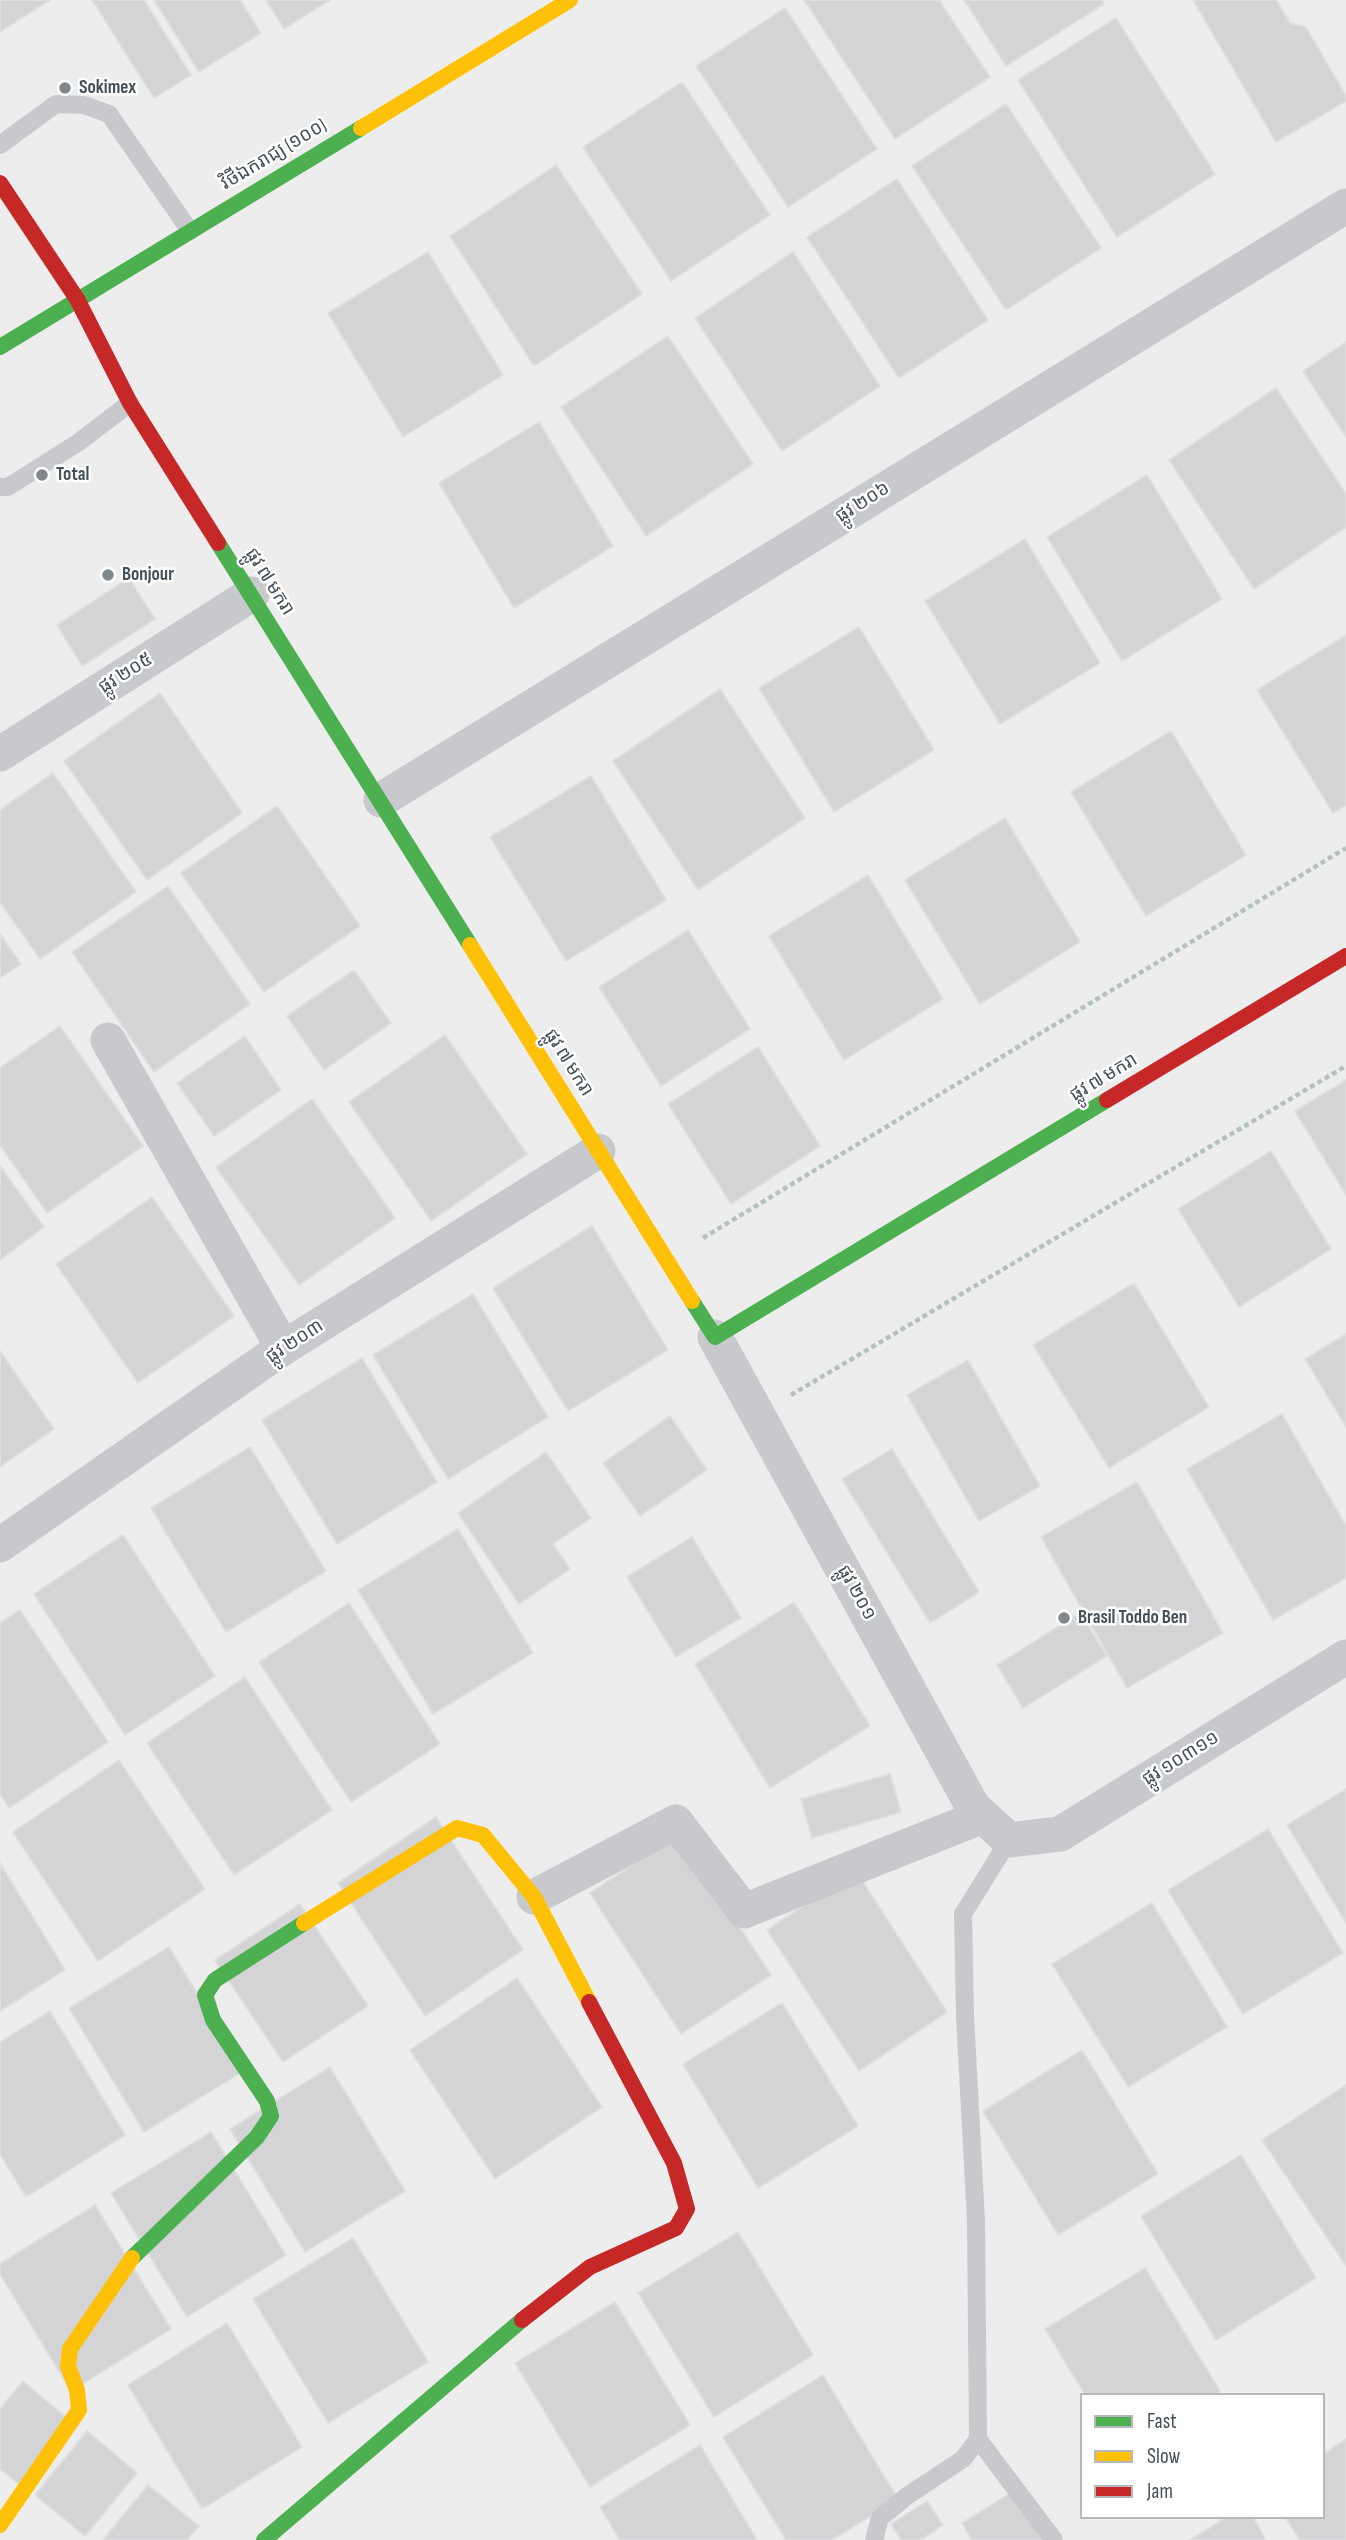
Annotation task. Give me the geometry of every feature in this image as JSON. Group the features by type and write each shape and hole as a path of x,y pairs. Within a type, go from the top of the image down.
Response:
{"main road":[{"name":"វិថីឯករាជ្យ (១០០)","path":"0,347 570,0"},
{"name":"ផ្លូវ ៧ មករា","path":"0,183 77,299 131,403 715,1338 1346,956"},
{"path":"0,2525 79,2410 77,2390 68,2366 70,2349 133,2256 257,2137 271,2116 267,2101 213,2020 205,1995 215,1980 419,1849 457,1828 483,1835 534,1897 674,2163 687,2209 676,2228 590,2267 558,2290 264,2540"}],"street":[{"name":"ផ្លូវ ២០៦","path":"381,800 1346,206"},
{"name":"ផ្លូវ ២០៥","path":"0,754 252,594"},
{"path":"108,1040 283,1348"},
{"name":"ផ្លូវ ២០៣","path":"0,1545 283,1348 598,1151"},
{"name":"ផ្លូវ ២០១","path":"715,1338 973,1807 1009,1840"},
{"name":"ផ្លូវ ១០៣១១","path":"1009,1840 1060,1834 1346,1657"},
{"path":"534,1897 676,1822 744,1911 983,1816"}],"lane":[{"path":"0,145 56,104 84,105 108,114 190,231"},
{"path":"0,487 8,487 79,442 131,403"},
{"path":"1009,1840 963,1914 965,2016 976,2221 978,2439 1054,2540"},
{"path":"874,2540 880,2518 907,2496 963,2459 978,2439"}],"path":[{"path":"667,1261 1346,848"},
{"path":"758,1416 1346,1066"}],"building":[{"path":"0,0 50,0 0,32"},
{"path":"92,0 144,0 191,75 154,98"},
{"path":"154,0 240,0 261,33 199,72"},
{"path":"266,0 330,0 284,29"},
{"path":"804,0 939,0 990,77 895,139"},
{"path":"964,0 1102,0 1104,4 1006,66"},
{"path":"1193,0 1276,0 1290,23 1306,27 1346,96 1346,101 1276,142"},
{"path":"785,8 877,149 788,207 696,66"},
{"path":"1116,18 1215,174 1117,237 1018,80"},
{"path":"682,82 770,215 671,281 583,147"},
{"path":"1006,104 1101,248 1006,310 912,166"},
{"path":"556,165 642,294 534,366 450,236"},
{"path":"897,179 988,320 899,378 807,237"},
{"path":"428,252 503,375 403,437 328,313"},
{"path":"793,252 880,386 782,451 695,318"},
{"path":"668,336 753,464 646,536 561,407"},
{"path":"1346,342 1346,437 1303,371"},
{"path":"1276,388 1346,494 1346,527 1254,589 1169,460"},
{"path":"539,422 613,546 514,608 439,483"},
{"path":"1147,475 1222,599 1122,661 1047,537"},
{"path":"1025,539 1100,663 1000,724 925,601"},
{"path":"129,578 155,619 82,666 57,625"},
{"path":"859,627 934,750 834,812 759,688"},
{"path":"1346,635 1346,805 1333,813 1257,690"},
{"path":"720,689 805,818 698,890 613,761"},
{"path":"160,693 242,813 147,880 64,761"},
{"path":"1171,731 1246,855 1146,916 1071,792"},
{"path":"53,773 136,892 40,959 0,902 0,810"},
{"path":"591,776 666,900 566,961 490,837"},
{"path":"277,806 360,926 264,992 181,873"},
{"path":"1005,818 1080,942 980,1004 905,880"},
{"path":"868,875 943,999 844,1060 769,936"},
{"path":"168,886 250,1004 154,1072 72,952"},
{"path":"688,930 750,1029 661,1086 599,987"},
{"path":"0,934 21,964 0,978"},
{"path":"354,970 391,1023 324,1070 287,1016"},
{"path":"60,1026 143,1146 47,1213 0,1145 0,1068"},
{"path":"445,1035 527,1154 431,1221 349,1102"},
{"path":"245,1036 281,1090 214,1136 177,1083"},
{"path":"758,1047 820,1146 731,1204 668,1104"},
{"path":"1346,1080 1346,1195 1295,1111"},
{"path":"312,1099 395,1218 299,1285 216,1167"},
{"path":"1271,1151 1331,1249 1239,1307 1178,1209"},
{"path":"0,1166 44,1227 0,1260"},
{"path":"152,1197 234,1316 138,1383 56,1264"},
{"path":"592,1226 668,1350 568,1411 493,1288"},
{"path":"1134,1283 1209,1407 1109,1468 1033,1345"},
{"path":"473,1294 548,1417 448,1479 373,1355"},
{"path":"1346,1334 1346,1427 1305,1359"},
{"path":"0,1351 54,1429 0,1467"},
{"path":"362,1358 437,1482 337,1544 262,1420"},
{"path":"968,1360 1040,1486 979,1521 907,1395"},
{"path":"1282,1414 1346,1526 1346,1578 1273,1620 1187,1469"},
{"path":"670,1416 707,1470 640,1516 603,1463"},
{"path":"250,1447 326,1571 226,1632 151,1508"},
{"path":"892,1449 979,1592 930,1623 842,1479"},
{"path":"546,1452 591,1518 553,1544 570,1569 519,1604 458,1513"},
{"path":"1137,1482 1223,1633 1127,1688 1041,1537"},
{"path":"458,1529 533,1653 433,1714 358,1590"},
{"path":"123,1535 215,1676 125,1735 34,1594"},
{"path":"692,1537 741,1618 676,1657 627,1577"},
{"path":"794,1602 870,1726 770,1788 695,1664"},
{"path":"349,1603 440,1744 351,1802 259,1662"},
{"path":"20,1610 108,1742 9,1808 0,1794 0,1623"},
{"path":"1080,1613 1107,1656 1023,1708 997,1665"},
{"path":"245,1677 332,1810 234,1875 147,1743"},
{"path":"119,1760 205,1889 98,1961 13,1832"},
{"path":"890,1774 901,1812 812,1838 801,1799"},
{"path":"1346,1789 1346,1923 1287,1825"},
{"path":"436,1817 523,1950 425,2016 338,1883"},
{"path":"1268,1829 1343,1953 1243,2014 1168,1890"},
{"path":"679,1834 771,1975 681,2034 590,1893"},
{"path":"0,1863 65,1970 0,2011"},
{"path":"856,1871 947,2012 859,2071 767,1930"},
{"path":"1152,1903 1227,2027 1128,2087 1052,1964"},
{"path":"300,1904 368,2006 283,2062 215,1960"},
{"path":"169,1947 244,2071 144,2132 69,2008"},
{"path":"517,1978 602,2107 495,2179 410,2050"},
{"path":"782,2003 858,2126 758,2188 683,2064"},
{"path":"50,2011 125,2135 26,2197 0,2154 0,2042"},
{"path":"1082,2050 1158,2174 1058,2235 983,2111"},
{"path":"330,2067 405,2191 305,2252 230,2129"},
{"path":"1346,2085 1346,2266 1262,2140"},
{"path":"211,2132 286,2255 187,2317 111,2193"},
{"path":"1241,2155 1316,2278 1216,2340 1141,2216"},
{"path":"95,2205 171,2329 71,2391 0,2274 0,2264"},
{"path":"738,2232 813,2355 714,2417 638,2293"},
{"path":"353,2238 428,2362 328,2423 253,2299"},
{"path":"1145,2268 1220,2391 1084,2393 1045,2329"},
{"path":"615,2302 690,2425 590,2487 515,2363"},
{"path":"227,2323 302,2447 202,2509 128,2385"},
{"path":"823,2375 898,2499 832,2540 786,2540 723,2437"},
{"path":"23,2381 73,2423 21,2486 0,2469 0,2409"},
{"path":"87,2431 137,2473 85,2536 35,2495"},
{"path":"1346,2439 1346,2540 1300,2540 1286,2519 1325,2519 1325,2453"},
{"path":"700,2445 757,2540 620,2540 600,2507"},
{"path":"148,2485 199,2526 187,2540 103,2540"},
{"path":"1014,2491 1043,2540 972,2540 962,2523"},
{"path":"927,2501 943,2525 921,2540 901,2540 891,2524"},
{"path":"1224,2519 1254,2519 1266,2540 1190,2540"}],"traffic: fast":[{"path":"0,347 361,128"},
{"path":"218,543 470,945"},
{"path":"692,1301 715,1337 1107,1100"},
{"path":"132,2258 257,2137 271,2116 267,2101 213,2020 205,1995 215,1980 304,1923"},
{"path":"264,2540 522,2320"}],"traffic: slow":[{"path":"361,128 570,0"},
{"path":"470,945 692,1301"},
{"path":"304,1923 457,1828 483,1835 534,1897 589,2002"},
{"path":"0,2525 79,2410 77,2390 68,2366 70,2349 132,2258"}],"traffic: jam":[{"path":"0,183 77,299 130,403 218,543"},
{"path":"1107,1100 1346,956"},
{"path":"522,2320 590,2267 676,2228 687,2209 674,2163 589,2002"}],"place":[{"name":"Sokimex","path":"65,88"},
{"name":"Total","path":"42,475"},
{"name":"Bonjour","path":"108,575"},
{"name":"Brasil Toddo Ben","path":"1064,1618"}]}
